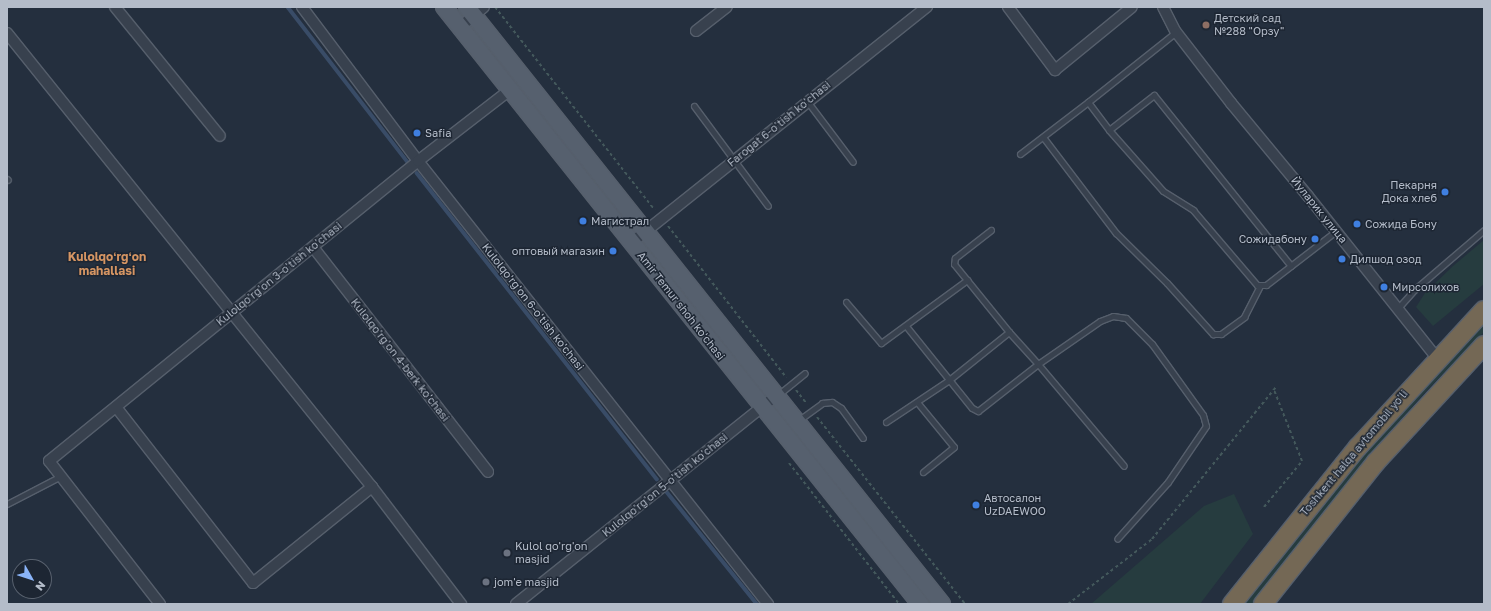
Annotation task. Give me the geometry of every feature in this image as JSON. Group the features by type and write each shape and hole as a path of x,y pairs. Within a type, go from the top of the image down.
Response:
{"highway":[{"name":"Toshkent halqa avtomobil yo'li","path":"1232,604 1358,447 1437,358 1484,310"},
{"name":"Toshkent halqa avtomobil yo'li","path":"1263,604 1376,462 1484,344"}],"main road":[{"name":"Amir Temur shoh ko'chasi","path":"444,7 762,408 920,604"},
{"name":"Amir Temur shoh ko'chasi","path":"475,10 645,231 942,604"}],"street":[{"path":"115,7 220,136"},
{"name":"Kulolqo'rg'on 6-o'tish ko'chasi","path":"302,7 418,161 670,482 768,604"},
{"path":"696,31 727,7"},
{"name":"Farogat 6-o'tish ko'chasi","path":"631,243 807,101 927,7"},
{"path":"1008,7 1055,70 1132,7"},
{"name":"Йуларик улица","path":"1163,7 1176,32 1202,62 1231,103 1336,231 1437,358"},
{"path":"460,27 475,10"},
{"path":"7,33 372,487 461,604"},
{"name":"Kulolqo'rg'on 3-o'tish ko'chasi","path":"61,476 50,461 418,161 510,90"},
{"name":"Kulolqo'rg'on 4-berk ko'chasi","path":"313,247 488,472"},
{"name":"Kulolqo'rg'on 5-o'tish ko'chasi","path":"516,604 776,396"},
{"path":"116,406 252,583 372,487"},
{"path":"61,476 160,604"}],"lane":[{"path":"1020,154 1176,32"},
{"path":"1109,130 1154,95 1292,266"},
{"path":"807,101 853,162"},
{"path":"1088,102 1109,130 1163,191 1193,210 1253,283 1260,286 1266,285 1336,231"},
{"path":"694,106 733,161 768,206"},
{"path":"1043,137 1116,233 1167,283 1213,334 1221,334 1244,318 1260,286"},
{"path":"992,230 955,258 954,264 1009,332 1124,466"},
{"path":"1398,308 1414,290 1484,230"},
{"path":"846,302 881,343 967,280"},
{"path":"906,326 972,408 978,411 1038,364 1100,321 1113,316 1126,318 1152,344 1203,415 1206,426 1168,482 1117,539"},
{"path":"886,422 949,380 1009,332"},
{"path":"776,396 805,373"},
{"path":"797,422 822,403 832,402 841,408 863,438"},
{"path":"916,402 954,447 923,472"},
{"path":"7,504 61,476"}],"path":[{"path":"495,7 965,604"},
{"path":"1068,604 1152,540 1276,387"},
{"path":"1264,507 1302,461 1274,390"},
{"path":"786,460 899,604"}],"green space":[{"path":"1484,240 1484,284 1433,326 1416,307 1425,293 1453,266"},
{"path":"1484,322 1484,332 1427,390 1373,451 1253,604 1245,604 1341,477"},
{"path":"1234,494 1253,534 1200,604 1091,604 1204,506"}],"waterway":[{"path":"288,7 408,162"},
{"path":"417,173 657,479"},
{"path":"667,492 757,604"}],"place":[{"name":"Детский сад №288 \"Орзу\"","path":"1206,25"},
{"name":"Safia","path":"417,133"},
{"name":"Пекарня Дока хлеб","path":"1445,192"},
{"name":"Магистрал","path":"583,221"},
{"name":"Сожида Бону","path":"1357,224"},
{"name":"Сожидабону","path":"1315,239"},
{"name":"оптовый магазин","path":"613,251"},
{"name":"Дилшод озод","path":"1342,259"},
{"name":"Мирсолихов","path":"1384,287"},
{"name":"Автосалон UzDAEWOO","path":"976,505"},
{"name":"Kulol qo'rg'on masjid","path":"507,553"},
{"name":"jom'e masjid","path":"486,582"}],"district":[{"name":"Kulolqoʻrgʻon mahallasi","path":"107,264"}]}
